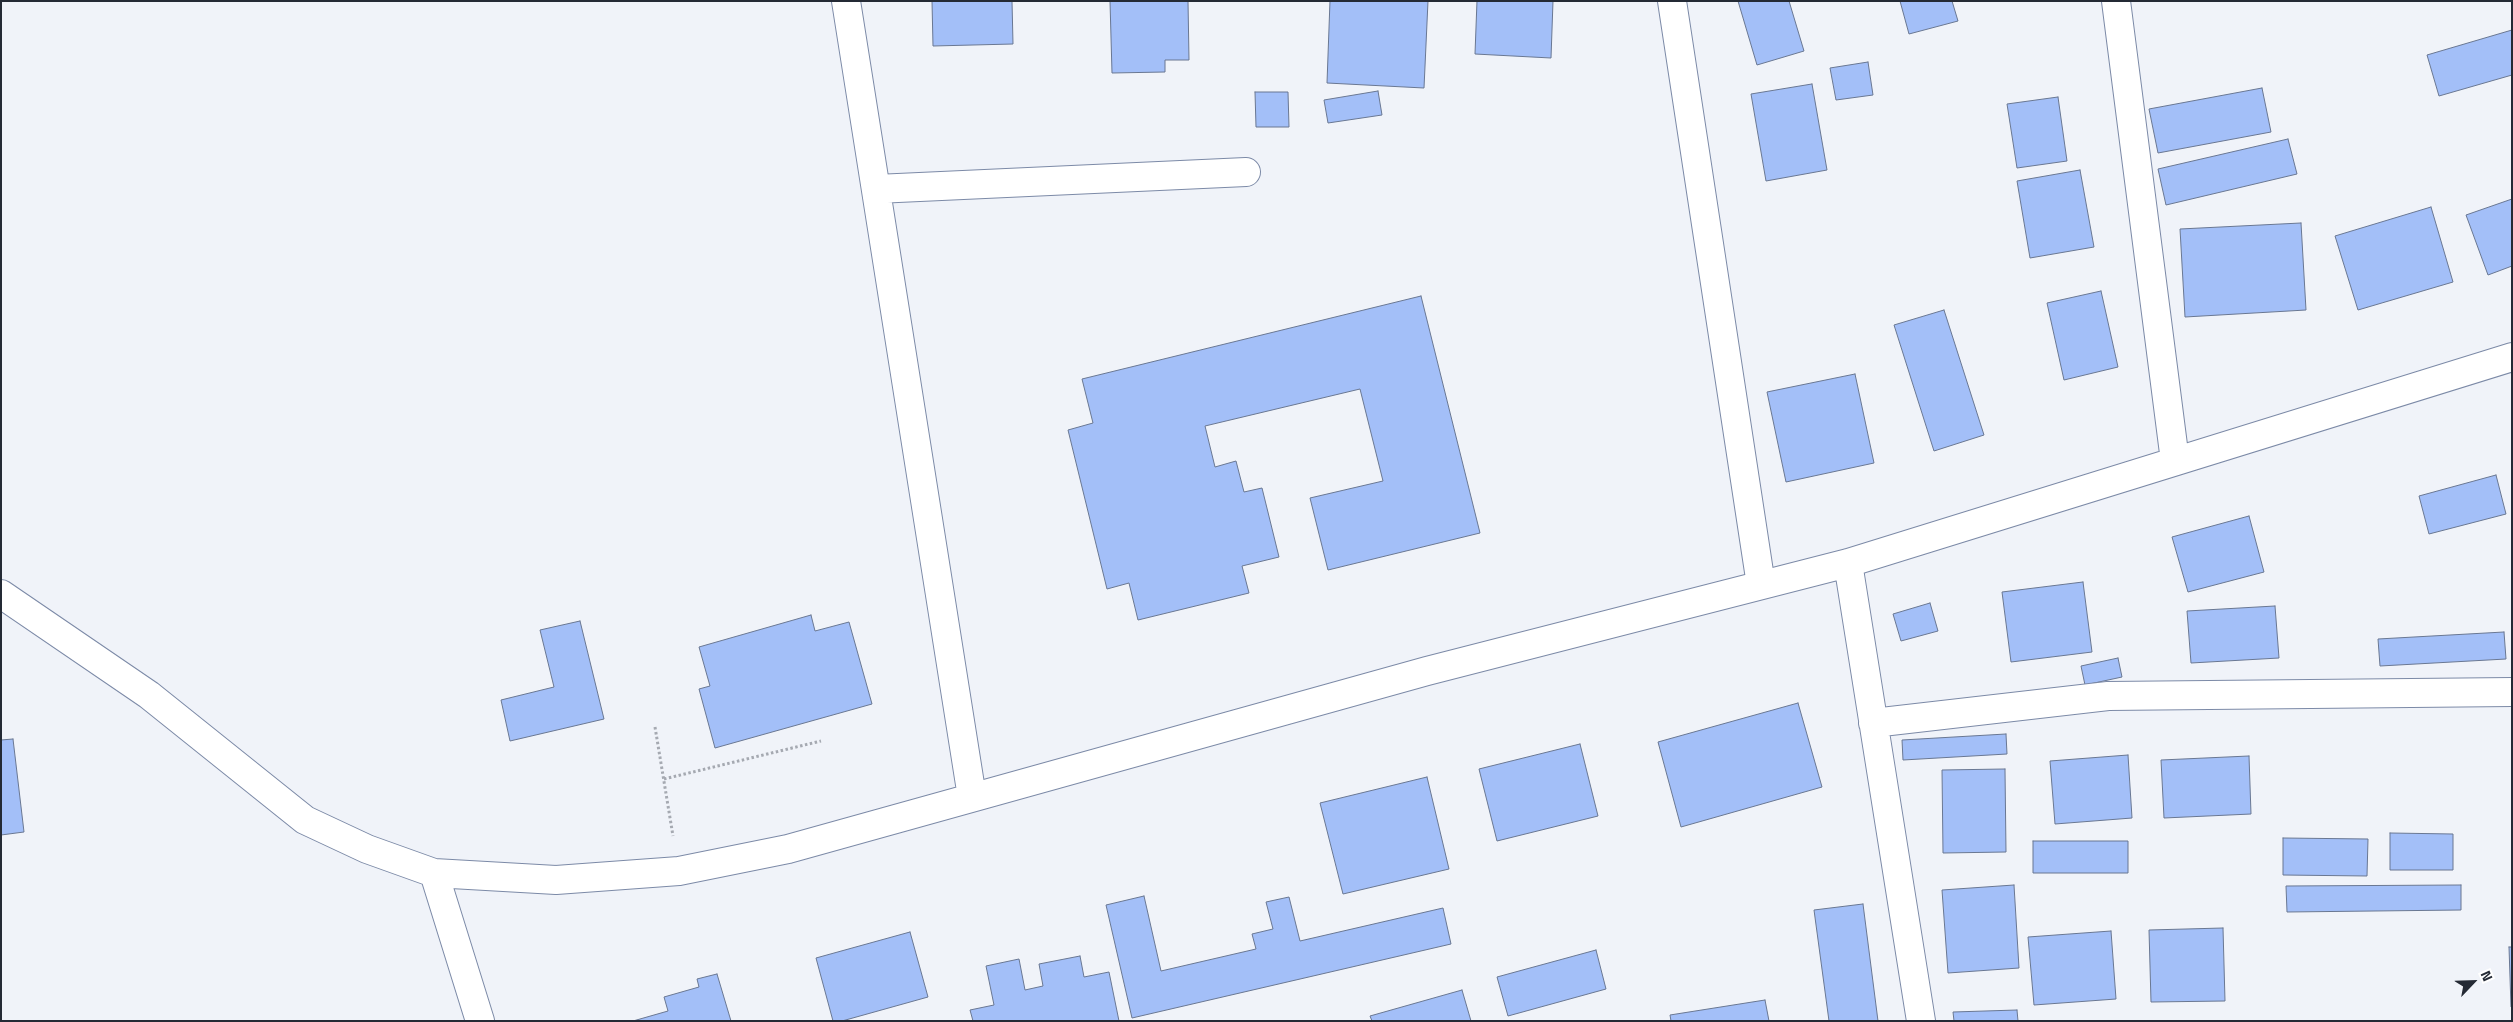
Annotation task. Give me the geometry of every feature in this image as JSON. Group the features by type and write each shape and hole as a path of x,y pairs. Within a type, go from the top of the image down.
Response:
{"street":[{"path":"846,1 972,797"},
{"path":"1672,1 1761,585"},
{"path":"2116,1 2175,461"},
{"path":"876,189 1246,172"},
{"path":"1,594 149,695 305,820 367,849 434,873 556,880 679,871 788,849 1427,671 1848,563 2512,357"},
{"path":"1848,563 1921,1021"},
{"path":"1873,723 2108,696 2512,692"},
{"path":"434,873 480,1021"}],"path":[{"path":"655,727 679,871"},
{"path":"664,779 821,742"}],"building":[{"path":"932,1 1012,1 1013,44 933,46"},
{"path":"1110,1 1188,1 1189,60 1165,60 1165,72 1112,73"},
{"path":"1330,1 1428,1 1424,88 1327,83"},
{"path":"1477,1 1553,1 1551,58 1475,54"},
{"path":"1738,1 1789,1 1804,51 1757,65"},
{"path":"1900,1 1952,1 1958,21 1909,34"},
{"path":"2512,30 2512,75 2439,96 2427,55"},
{"path":"1868,62 1873,95 1836,100 1830,68"},
{"path":"1812,84 1827,170 1766,181 1751,94"},
{"path":"2262,88 2271,132 2158,153 2149,109"},
{"path":"1378,91 1382,115 1328,123 1324,100"},
{"path":"1255,92 1288,92 1289,127 1256,127"},
{"path":"2058,97 2067,161 2017,168 2007,104"},
{"path":"2288,139 2297,174 2166,205 2158,169"},
{"path":"2080,170 2094,247 2030,258 2017,181"},
{"path":"2512,199 2512,266 2488,275 2466,215"},
{"path":"2431,207 2453,282 2358,310 2335,236"},
{"path":"2301,223 2306,310 2185,317 2180,229"},
{"path":"2101,291 2118,367 2064,380 2047,303"},
{"path":"1421,296 1480,533 1328,570 1310,498 1383,481 1360,389 1205,426 1215,467 1236,461 1244,492 1262,488 1279,557 1242,566 1249,593 1138,620 1129,583 1107,589 1068,430 1093,423 1082,379"},
{"path":"1944,310 1984,435 1934,451 1894,325"},
{"path":"1855,374 1874,463 1786,482 1767,392"},
{"path":"2496,475 2506,514 2429,534 2419,496"},
{"path":"2249,516 2264,572 2188,592 2172,537"},
{"path":"2083,582 2092,652 2011,662 2002,592"},
{"path":"1930,603 1938,631 1901,641 1893,614"},
{"path":"2275,606 2279,658 2191,663 2187,611"},
{"path":"811,615 815,631 849,622 872,704 715,748 699,689 710,686 699,647"},
{"path":"580,621 604,719 510,741 501,700 554,687 540,630"},
{"path":"2504,632 2506,659 2380,666 2378,639"},
{"path":"2118,658 2122,677 2085,685 2081,666"},
{"path":"1798,703 1822,787 1681,827 1658,742"},
{"path":"2006,734 2007,754 1903,760 1902,740"},
{"path":"13,739 24,832 1,835 1,740"},
{"path":"1580,744 1598,816 1497,841 1479,769"},
{"path":"2128,755 2132,818 2055,824 2050,761"},
{"path":"2249,756 2251,814 2164,818 2161,760"},
{"path":"2005,769 2006,852 1943,853 1942,770"},
{"path":"1427,777 1449,869 1343,894 1320,803"},
{"path":"2390,833 2453,834 2453,870 2390,870"},
{"path":"2283,838 2368,839 2367,876 2283,875"},
{"path":"2033,841 2128,841 2128,873 2033,873"},
{"path":"2014,885 2019,968 1948,973 1942,890"},
{"path":"2461,885 2461,910 2287,912 2286,886"},
{"path":"1144,896 1161,971 1256,949 1252,934 1273,929 1266,902 1289,897 1300,941 1443,908 1451,944 1132,1018 1106,905"},
{"path":"1863,904 1878,1021 1829,1021 1814,910"},
{"path":"2223,928 2225,1001 2151,1002 2149,930"},
{"path":"2111,931 2116,999 2034,1005 2028,937"},
{"path":"910,932 928,997 842,1021 833,1021 816,958"},
{"path":"2509,947 2512,947 2512,1007 2511,1007"},
{"path":"1596,950 1606,989 1508,1016 1497,977"},
{"path":"1080,956 1084,977 1109,972 1119,1021 973,1021 970,1010 994,1005 986,966 1019,959 1025,990 1043,986 1039,964"},
{"path":"717,974 731,1021 633,1021 668,1011 664,997 699,987 697,979"},
{"path":"1462,990 1471,1021 1372,1021 1370,1016"},
{"path":"1765,1000 1769,1021 1671,1021 1670,1015"},
{"path":"2017,1010 2018,1021 1954,1021 1953,1012"}]}
